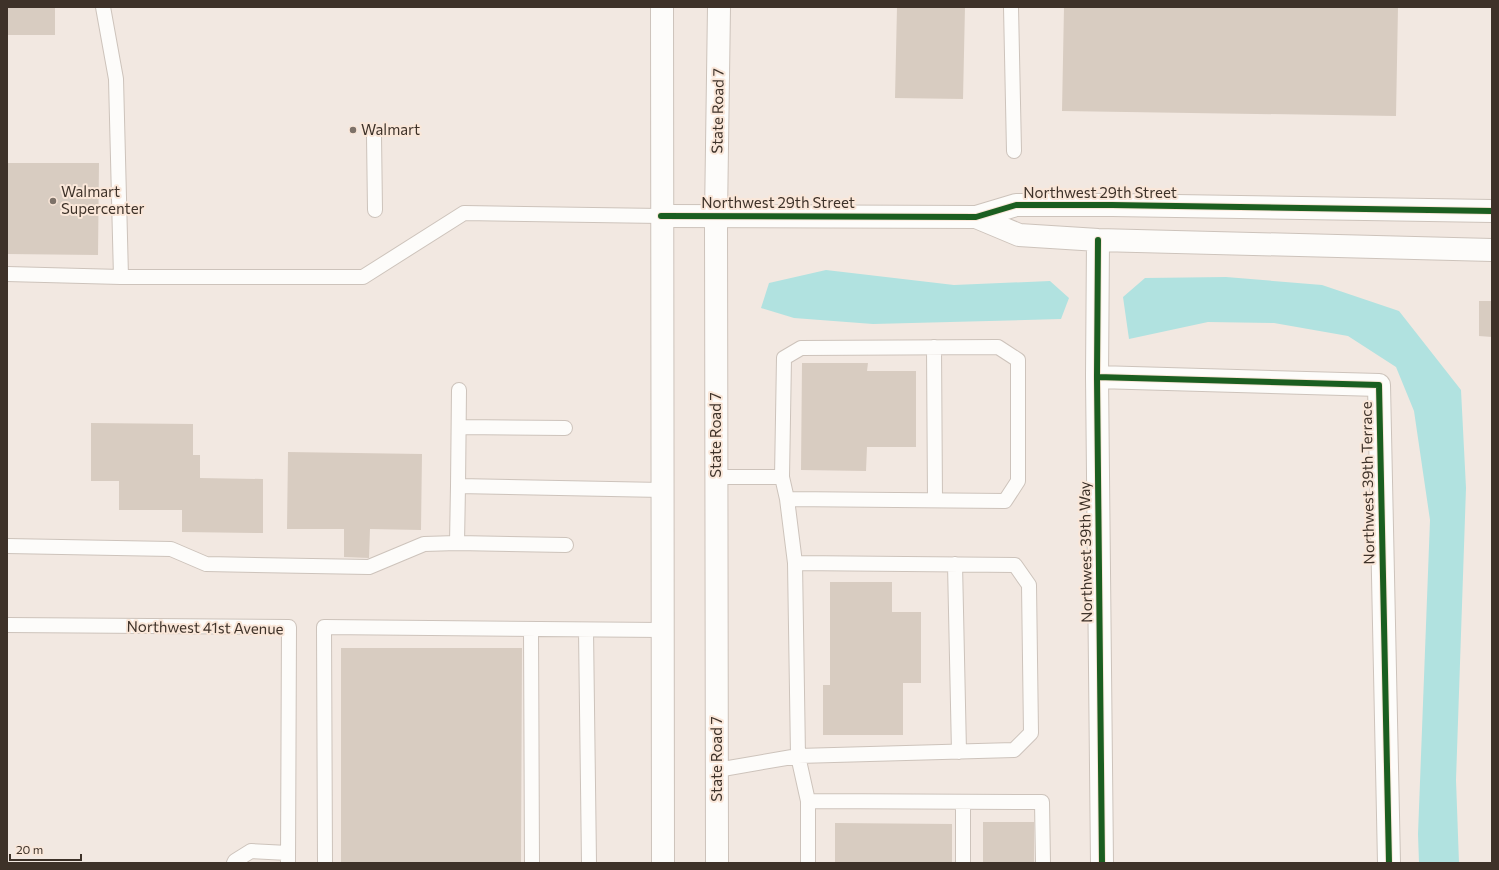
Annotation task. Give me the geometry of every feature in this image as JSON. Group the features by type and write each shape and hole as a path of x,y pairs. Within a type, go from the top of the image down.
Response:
{"street":[{"path":"662,7 661,216 663,863"},
{"name":"State Road 7","path":"717,863 716,216 719,7"},
{"name":"Northwest 29th Street","path":"661,216 976,217 1016,205 1120,205 1492,211"},
{"name":"Northwest 29th Street","path":"976,217 1019,236 1098,240 1492,250"},
{"name":"Northwest 39th Way","path":"1098,240 1097,377 1102,863"},
{"name":"Northwest 39th Terrace","path":"1097,377 1379,385 1389,863"}],"lane":[{"path":"103,7 116,79 121,276"},
{"path":"1011,7 1014,151"},
{"path":"374,136 375,210"},
{"path":"7,274 364,277 464,213 661,216"},
{"path":"934,347 935,500"},
{"path":"787,499 1005,501 1018,481 1018,360 998,347 801,348 784,358 782,477 787,499 795,563 798,756 808,801 808,863"},
{"path":"457,543 459,390"},
{"path":"459,427 565,428"},
{"path":"716,477 782,477"},
{"path":"458,486 662,490"},
{"path":"7,546 171,549 206,564 369,567 424,544 457,543 566,545"},
{"path":"717,770 798,756 1014,750 1032,733 1029,585 1015,565 795,563"},
{"path":"955,564 959,752"},
{"name":"Northwest 41st Avenue","path":"7,625 289,627 288,858"},
{"path":"325,863 324,627 662,630"},
{"path":"531,629 532,863"},
{"path":"586,630 589,863"},
{"path":"808,801 1042,802 1043,863"},
{"path":"963,802 963,863"},
{"path":"234,863 251,851 288,858"}],"water":[{"path":"826,270 954,285 1050,281 1069,298 1061,319 873,324 794,318 761,308 769,283"},
{"path":"1226,277 1322,285 1399,311 1461,390 1466,488 1456,780 1459,863 1419,863 1418,834 1430,520 1414,411 1396,367 1348,336 1274,323 1208,322 1129,339 1123,297 1145,278"}],"building":[{"path":"7,7 55,7 55,35 7,35"},
{"path":"897,7 965,7 963,99 895,98"},
{"path":"1064,7 1398,7 1396,116 1062,111"},
{"name":"Walmart Supercenter","path":"7,163 99,163 98,255 7,254"},
{"path":"1479,301 1492,301 1492,337 1479,336"},
{"path":"802,363 868,363 867,371 916,371 916,447 867,447 866,471 801,470"},
{"path":"91,423 193,424 193,455 200,455 200,478 263,479 263,533 182,532 182,510 119,510 119,481 91,481"},
{"path":"288,452 422,454 421,530 370,529 369,558 344,557 344,529 287,529"},
{"path":"830,582 892,582 892,612 921,612 921,683 903,683 903,735 823,735 823,685 830,685"},
{"path":"341,648 522,648 521,863 341,863"},
{"path":"983,822 1034,822 1034,863 983,863"},
{"path":"835,823 952,824 952,863 835,863"}],"cycle path":[{"path":"661,216 976,217 1016,205 1112,205 1492,211"},
{"path":"1098,240 1097,377 1102,863"},
{"path":"1097,377 1379,385 1389,863"}],"place":[{"name":"Walmart","path":"353,130"},
{"name":"Walmart Supercenter","path":"53,201"}]}
